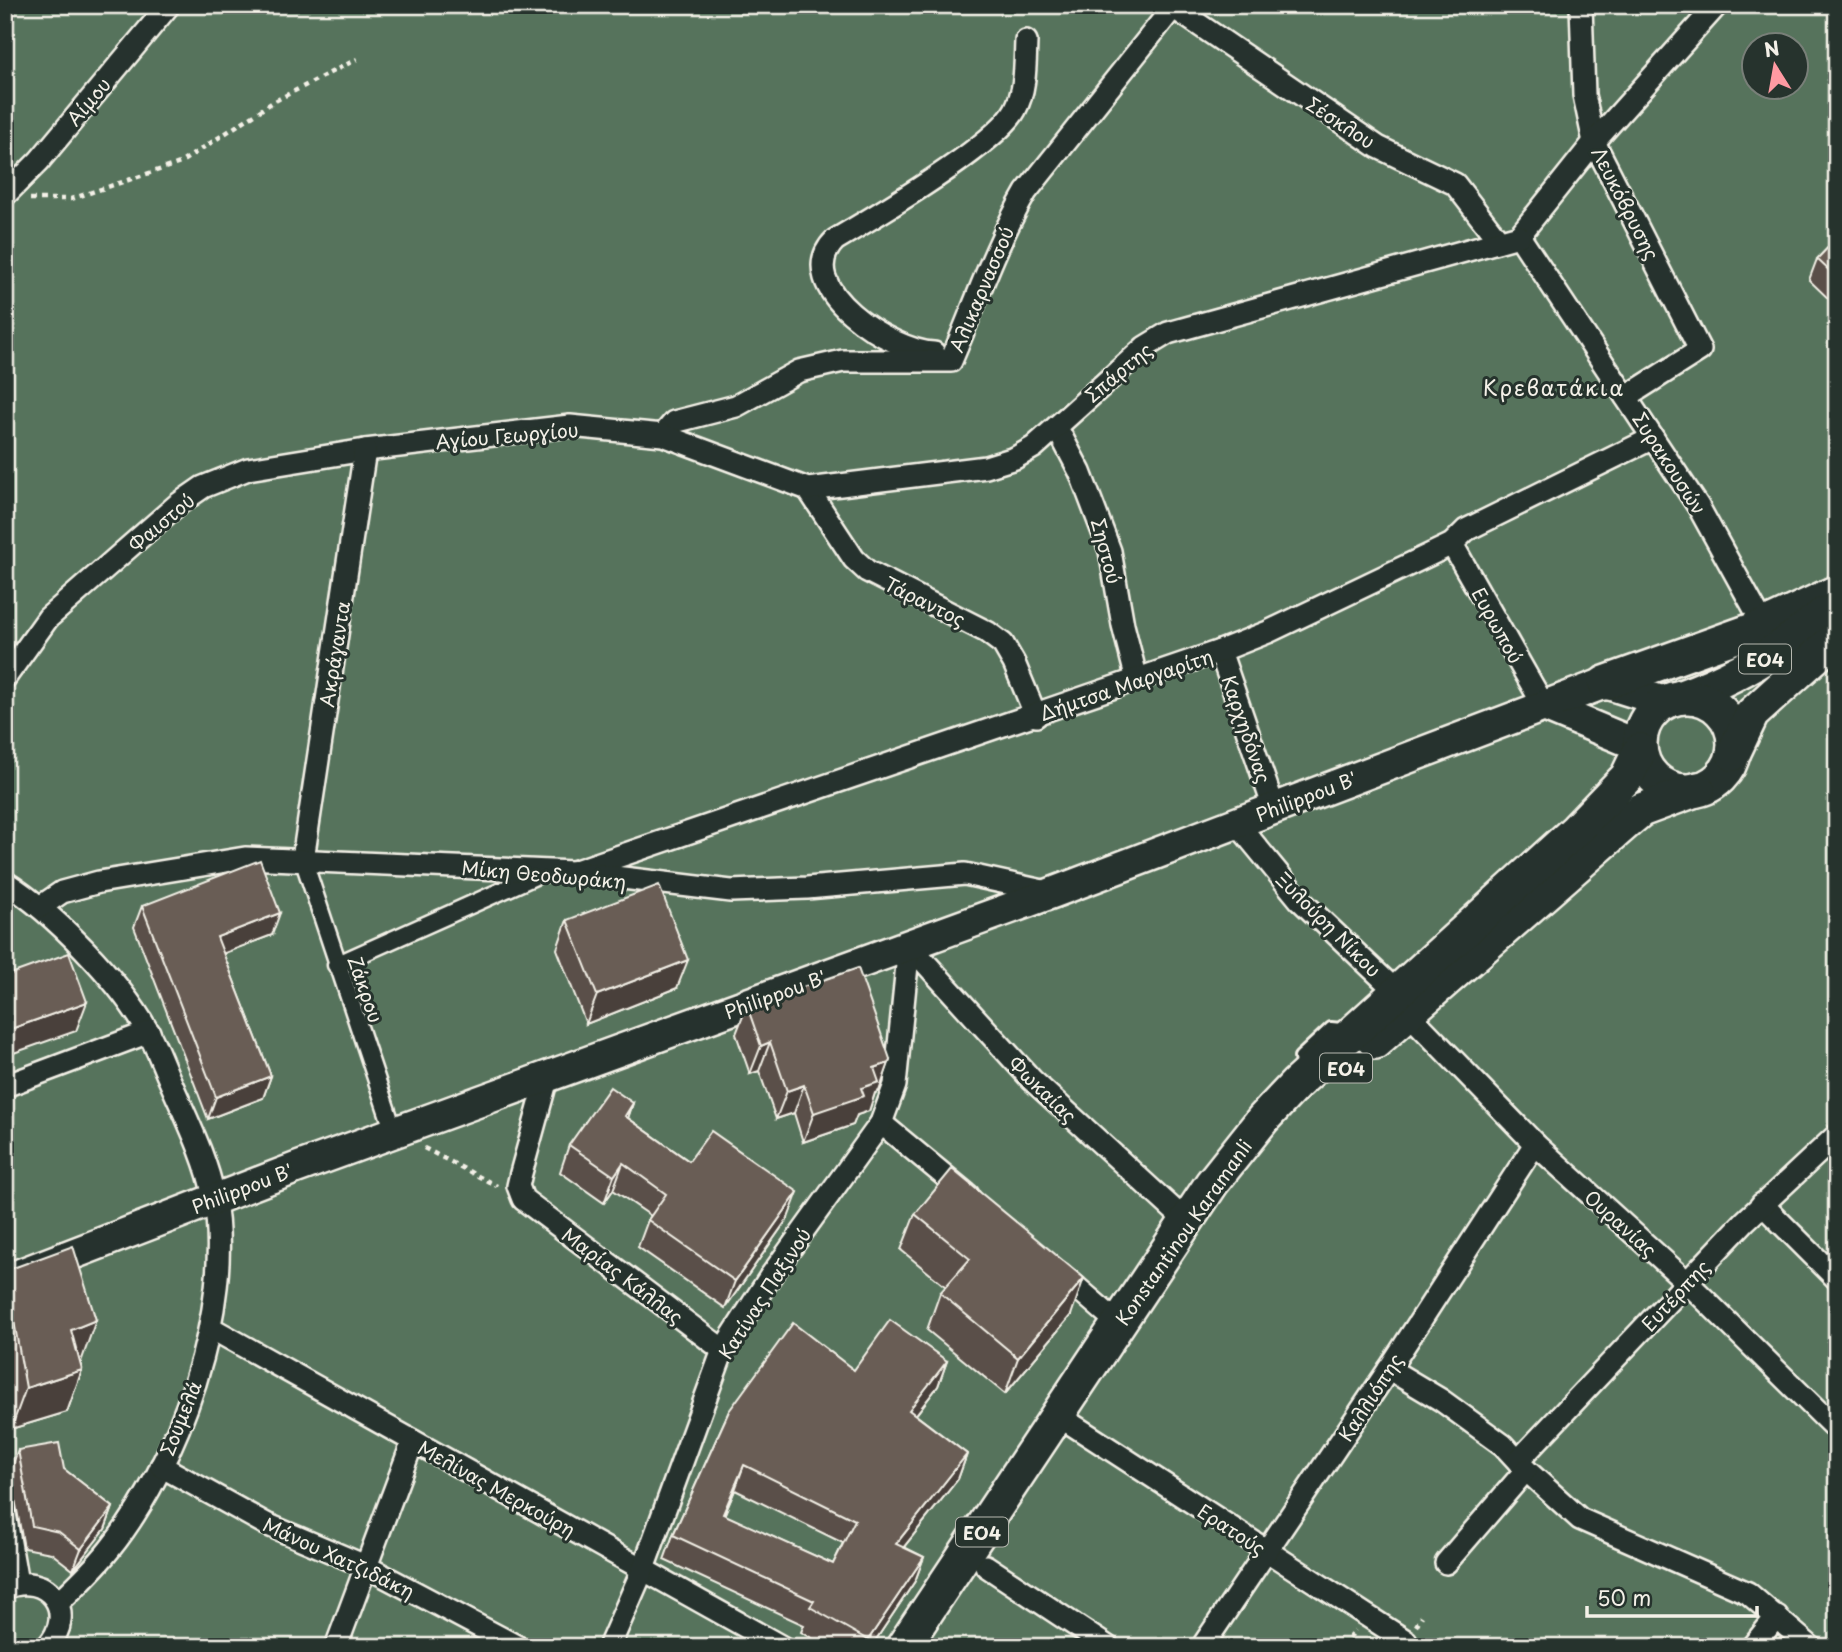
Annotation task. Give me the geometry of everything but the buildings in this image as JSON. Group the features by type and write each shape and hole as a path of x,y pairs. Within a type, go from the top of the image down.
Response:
{"main road":[{"path":"1605,683 1765,626 1837,592"},
{"name":"ΕΟ4","path":"1640,748 1645,723 1673,699 1713,685 1760,662 1837,603"},
{"name":"ΕΟ4","path":"1698,789 1719,778 1752,714 1835,641"},
{"path":"1605,683 1673,699 1706,701 1725,717 1734,740 1732,757"},
{"name":"Philippou B'","path":"5,1280 548,1075 1052,893 1605,683"},
{"path":"1544,706 1640,748 1648,771 1663,785 1676,790 1698,789"},
{"name":"Konstantinou Karamanli","path":"903,1647 1264,1148 1402,1002 1622,783 1637,762 1640,748"},
{"name":"Konstantinou Karamanli","path":"931,1647 986,1566 1119,1324 1226,1164 1279,1100 1629,820 1649,807 1698,789"}],"street":[{"name":"Αίμου","path":"5,195 39,161 169,5"},
{"name":"Λευκόβρυσης","path":"1581,5 1584,95 1594,142 1700,350 1626,397"},
{"path":"1509,239 1717,5"},
{"name":"Σέσκλου","path":"1174,6 1378,147 1455,184 1509,239"},
{"name":"Αλικαρνασσού","path":"663,435 674,422 736,406 799,370 843,361 946,363 954,354 960,332 1011,218 1026,191 1174,6"},
{"path":"954,354 917,353 852,315 837,301 828,284 821,268 824,251 835,240 962,158 1001,126 1014,110 1025,77 1026,41"},
{"name":"Συρακουσών","path":"1509,239 1626,397 1699,506 1765,626"},
{"name":"Σπάρτης","path":"808,489 986,467 1015,458 1057,428 1129,360 1168,333 1509,239"},
{"name":"Αγίου Γεωργίου","path":"365,450 570,426 663,435 808,489"},
{"name":"Σηστού","path":"1057,428 1080,472 1110,551 1122,625 1137,680"},
{"name":"Δήμτσα Μαργαρίτη","path":"573,872 1036,716 1268,632 1452,544 1466,530 1653,438"},
{"name":"Φαιστού","path":"5,678 48,618 177,505 202,487 248,469 365,450"},
{"name":"Ακράγαντα","path":"303,859 365,450"},
{"name":"Τάραντος","path":"808,489 854,559 867,571 961,618 1003,644 1036,716"},
{"name":"Ευρωπού","path":"1452,544 1544,706"},
{"name":"Καρχηδόνας","path":"1220,651 1274,808"},
{"name":"Ξυλούρη Νίκου","path":"1236,822 1300,900 1402,1002"},
{"name":"Μίκη Θεοδωράκη","path":"40,906 62,892 99,882 245,858 573,872 731,891 807,888 965,874 1052,893"},
{"name":"Ζάκρου","path":"303,859 336,965 394,1132"},
{"path":"336,965 546,871"},
{"name":"Σουμελά","path":"5,882 40,906 91,959 149,1032 204,1160 214,1199 217,1238 211,1328 187,1408 161,1466 111,1548 58,1603"},
{"name":"Κατίνας Παξινού","path":"609,1647 643,1569 723,1350 770,1277 881,1123 895,1085 909,945"},
{"name":"Φωκαίας","path":"909,945 1032,1080 1187,1222"},
{"name":"Ουρανίας","path":"1402,1002 1535,1144 1687,1282 1837,1430"},
{"path":"5,1086 149,1032"},
{"path":"523,1199 519,1186 521,1172 548,1075"},
{"path":"881,1123 984,1208"},
{"name":"Ευτέρπης","path":"1446,1563 1522,1466 1687,1282 1762,1204 1837,1135"},
{"name":"Καλλιόπης","path":"1202,1647 1268,1552 1535,1144"},
{"name":"Μαρίας Κάλλας","path":"523,1199 723,1350"},
{"path":"1762,1204 1837,1279"},
{"path":"1046,1261 1119,1324"},
{"name":"Μελίνας Μερκούρη","path":"211,1328 782,1647"},
{"path":"1389,1369 1477,1425 1590,1525 1727,1581 1748,1593 1811,1647"},
{"name":"Ερατούς","path":"1067,1421 1406,1641"},
{"path":"336,1647 414,1441"},
{"name":"Μάνου Χατζιδάκη","path":"161,1466 266,1524 365,1566 518,1647"},
{"path":"5,1514 11,1586 41,1586 58,1603 61,1614 59,1643"},
{"path":"986,1566 1108,1647"},
{"path":"1752,1647 1777,1616"}],"lane":[{"path":"1301,1068 1300,1057 1331,1028 1342,1029"}],"path":[{"path":"28,199 71,199 180,163 273,102 357,59"},
{"path":"394,1132 523,1199"}],"green space":[{"path":"5,5 1837,5 1837,1647 5,1647"}],"district":[{"name":"Κρεβατάκια","path":"1554,387"}]}
